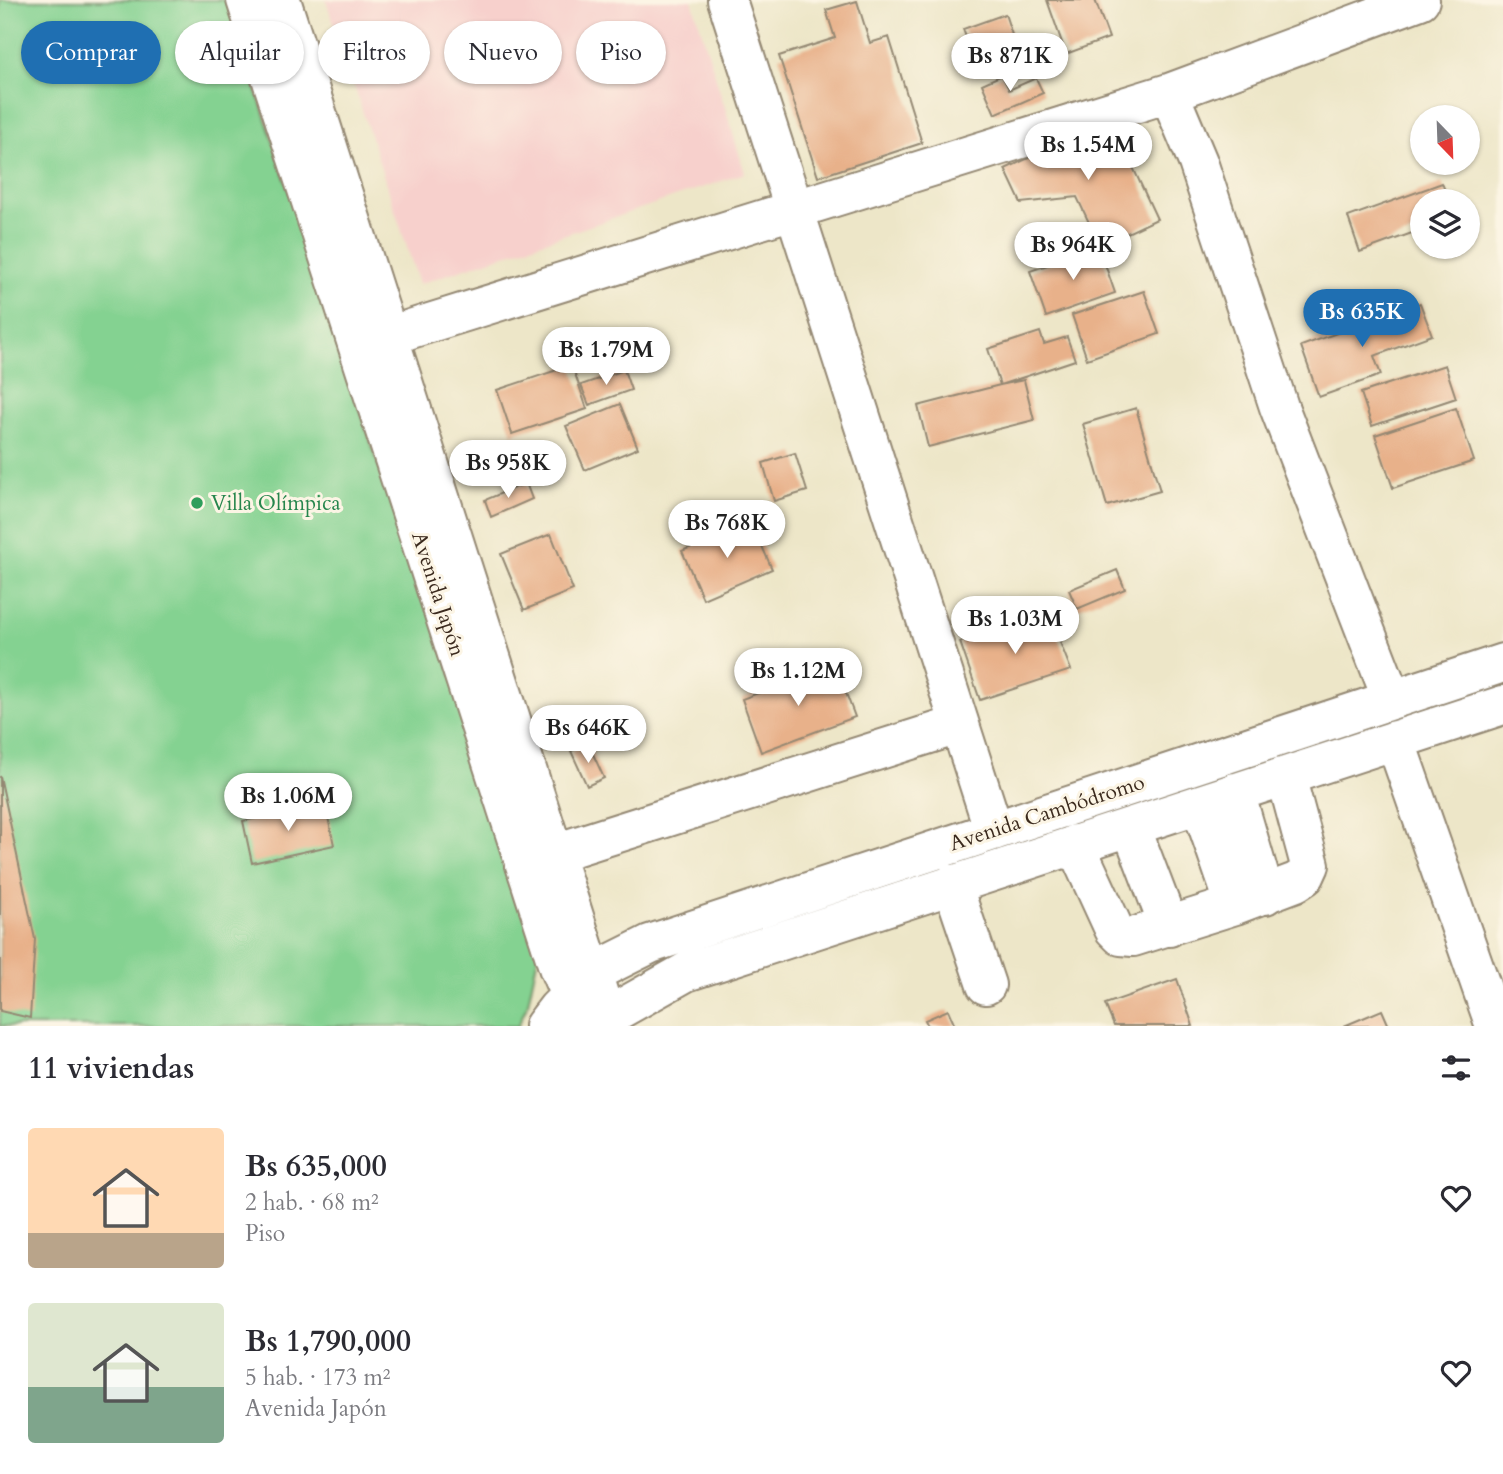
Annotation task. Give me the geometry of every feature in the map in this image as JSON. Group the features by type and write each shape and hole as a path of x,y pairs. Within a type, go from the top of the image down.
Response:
{"street":[{"name":"Avenida Japón","path":"246,0 372,339 555,853 592,1010"},
{"name":"Avenida Japón","path":"281,0 372,339 558,967 592,1010"},
{"path":"727,0 994,831"},
{"path":"372,339 1169,93 1420,0"},
{"path":"1169,93 1198,162 1279,407 1391,697"},
{"name":"Avenida Cambódromo","path":"592,1010 650,944 1391,697 1503,663"},
{"name":"Avenida Cambódromo","path":"592,1010 686,972 1503,705"},
{"path":"555,853 958,725"},
{"path":"1395,740 1495,1026"},
{"path":"1075,844 1114,929 1121,936 1133,937 1250,900 1296,882 1305,876 1310,865 1286,775"},
{"path":"1218,798 1250,900"},
{"path":"1130,827 1169,926"},
{"path":"952,884 986,985"},
{"path":"544,1026 592,1010"}],"shaded area":[{"path":"326,0 692,0 745,173 419,284 354,84 430,84 430,21 333,21"}],"green space":[{"name":"Villa Olímpica","path":"0,0 227,0 234,21 175,21 175,84 254,84 376,458 542,936 528,1003 518,1026 0,1026"}],"building":[{"path":"1047,0 1095,0 1109,38 1066,54"},
{"path":"857,1 870,43 889,37 922,143 818,177 779,56 835,38 826,10"},
{"path":"1005,14 1015,44 974,59 963,29"},
{"path":"1002,75 1009,90 1036,78 1043,93 995,114 982,84"},
{"path":"1111,120 1157,219 1100,246 1077,197 1021,203 1005,169"},
{"path":"1442,183 1444,189 1425,189"},
{"path":"1410,195 1410,234 1360,252 1348,217"},
{"path":"1099,247 1115,293 1046,317 1030,271"},
{"path":"1144,291 1159,334 1087,359 1072,315"},
{"path":"1420,303 1432,335 1374,356 1381,375 1319,397 1301,346"},
{"path":"1040,332 1044,344 1067,337 1075,360 1000,385 988,349"},
{"path":"572,365 587,409 512,434 497,390"},
{"path":"1445,365 1456,398 1372,426 1361,393"},
{"path":"624,370 631,390 589,405 581,385"},
{"path":"1024,380 1034,420 928,447 918,406"},
{"path":"620,404 638,448 585,470 566,426"},
{"path":"1136,408 1160,491 1107,506 1083,424"},
{"path":"1456,408 1474,461 1393,488 1375,435"},
{"path":"795,453 807,491 774,501 763,463"},
{"path":"526,483 532,499 491,517 485,500"},
{"path":"751,521 772,569 703,599 682,551"},
{"path":"551,534 573,590 524,610 501,554"},
{"path":"1117,570 1125,589 1077,609 1069,590"},
{"path":"1047,610 1071,670 980,700 960,642"},
{"path":"835,664 855,717 761,752 742,699"},
{"path":"588,743 604,778 587,786 571,751"},
{"path":"0,776 35,939 30,1018 0,1011"},
{"path":"325,803 334,845 252,863 243,821"},
{"path":"1177,979 1193,1026 1114,1026 1105,1004"},
{"path":"948,1010 955,1026 928,1026 925,1020"},
{"path":"1382,1010 1389,1026 1344,1026"}],"place":[{"name":"Villa Olímpica","path":"197,503"}]}
